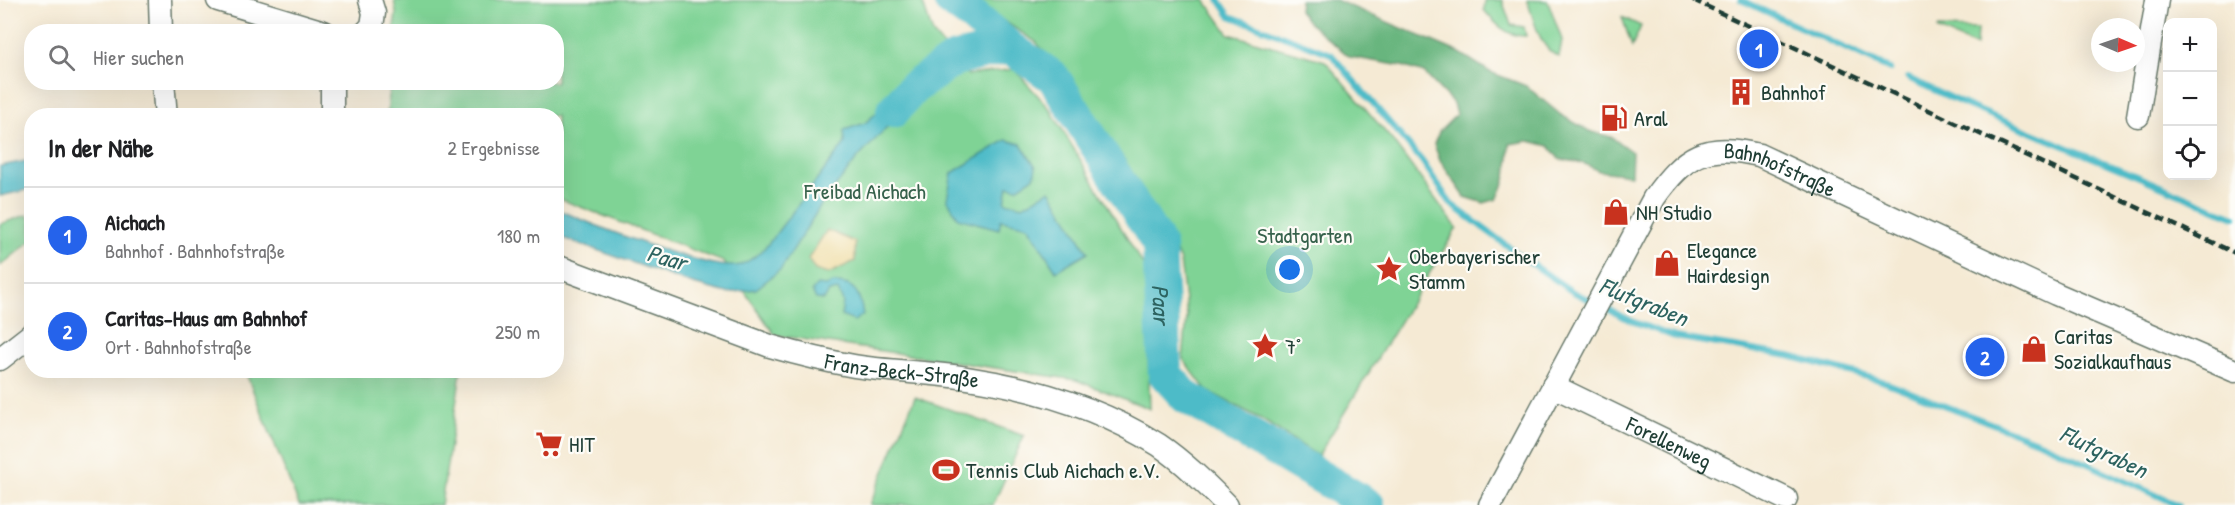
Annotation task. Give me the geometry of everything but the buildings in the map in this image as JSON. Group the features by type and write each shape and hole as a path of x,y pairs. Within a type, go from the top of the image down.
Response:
{"street":[{"path":"160,0 160,24"},
{"path":"218,0 298,24"},
{"path":"370,0 374,14 372,24"},
{"path":"2138,116 2157,0"},
{"path":"164,90 165,108"},
{"path":"332,90 332,108"},
{"name":"Bahnhofstraße","path":"1490,505 1654,198 1672,173 1698,155 1715,150 1734,149 1759,155 2046,289 2235,371"},
{"name":"Franz-Beck-Straße","path":"564,269 770,346 807,356 865,367 969,378 1050,396 1095,412 1160,446 1190,469 1227,505"},
{"path":"0,359 24,340"},
{"name":"Forellenweg","path":"1553,386 1786,499"}],"green space":[{"name":"Freibad Aichach","path":"394,0 922,1 933,34 968,75 1014,69 1050,109 1145,268 1150,409 1076,380 775,335 724,262 564,201 564,108 388,108 389,90 564,90 564,24 395,24"},
{"name":"Stadtgarten","path":"972,0 1205,0 1229,34 1325,61 1392,140 1457,228 1318,456 1261,419 1206,390 1183,359 1187,317 1180,261 1161,219 1124,159 1072,86 1036,42"},
{"path":"1300,0 1336,0 1460,53 1490,72 1526,86 1561,115 1589,131 1611,137 1632,152 1631,175 1599,171 1583,163 1559,159 1549,146 1529,141 1510,144 1507,172 1497,199 1484,203 1465,197 1440,161 1434,144 1439,132 1456,115 1453,103 1424,73 1402,66 1350,57 1309,23 1299,10"},
{"path":"1485,0 1502,0 1511,25 1524,27 1526,36 1513,34 1497,25 1484,10"},
{"path":"1527,0 1548,1 1562,40 1559,57 1552,53 1542,40"},
{"path":"1622,17 1641,26 1632,47"},
{"path":"1938,28 1977,29 1976,46 1938,30"},
{"path":"24,216 24,247 0,266 0,224"},
{"path":"248,378 460,378 441,505 299,505"},
{"name":"Tennis Club Aichach e.V.","path":"915,397 1024,436 993,505 870,505"}],"sand":[{"path":"827,230 855,242 855,261 828,274 815,270 808,259"}],"water":[{"path":"920,74 930,84 857,159 821,205 781,269 756,289 727,293 693,284 564,238 564,212 678,255 726,266 740,265 756,256 769,243 845,143 844,130 865,123"},
{"path":"1006,140 1021,144 1036,167 1034,177 1017,188 1008,186 1005,202 1023,206 1050,190 1088,252 1056,271 1028,226 1001,220 999,229 958,218 947,199 952,173"},
{"path":"24,161 24,191 0,196 0,166"},
{"path":"833,283 847,285 856,291 863,315 854,321 841,316 843,302 838,290 829,292 824,300 816,299 812,291 817,285 826,286"}],"waterway":[{"name":"Paar","path":"950,0 973,16 1009,47"},
{"name":"Flutgraben","path":"1219,0 1230,16 1331,54 1422,161 1451,204 1525,259 1573,292 1592,301"},
{"path":"1741,0 1890,69"},
{"name":"Paar","path":"893,111 913,88 955,59 1009,47 1053,77 1159,245 1165,374 1186,397 1368,505"},
{"path":"1908,78 1966,105 2235,217"},
{"name":"Flutgraben","path":"1601,306 1634,322 1675,337 1789,356 1879,380 2042,443 2178,505"}],"railway":[{"path":"1693,0 2235,253"}],"place":[{"name":"Aichach","path":"1759,49"},
{"name":"Bahnhof","path":"1741,92"},
{"name":"Aral","path":"1614,118"},
{"name":"NH Studio","path":"1616,212"},
{"name":"Elegance Hairdesign","path":"1667,263"},
{"name":"Oberbayerischer Stamm","path":"1389,269"},
{"name":"7°","path":"1265,346"},
{"name":"Caritas Sozialkaufhaus","path":"2034,349"},
{"name":"Caritas-Haus am Bahnhof","path":"1985,357"},
{"name":"HIT","path":"549,444"},
{"name":"Tennis Club Aichach e.V.","path":"946,470"}]}
